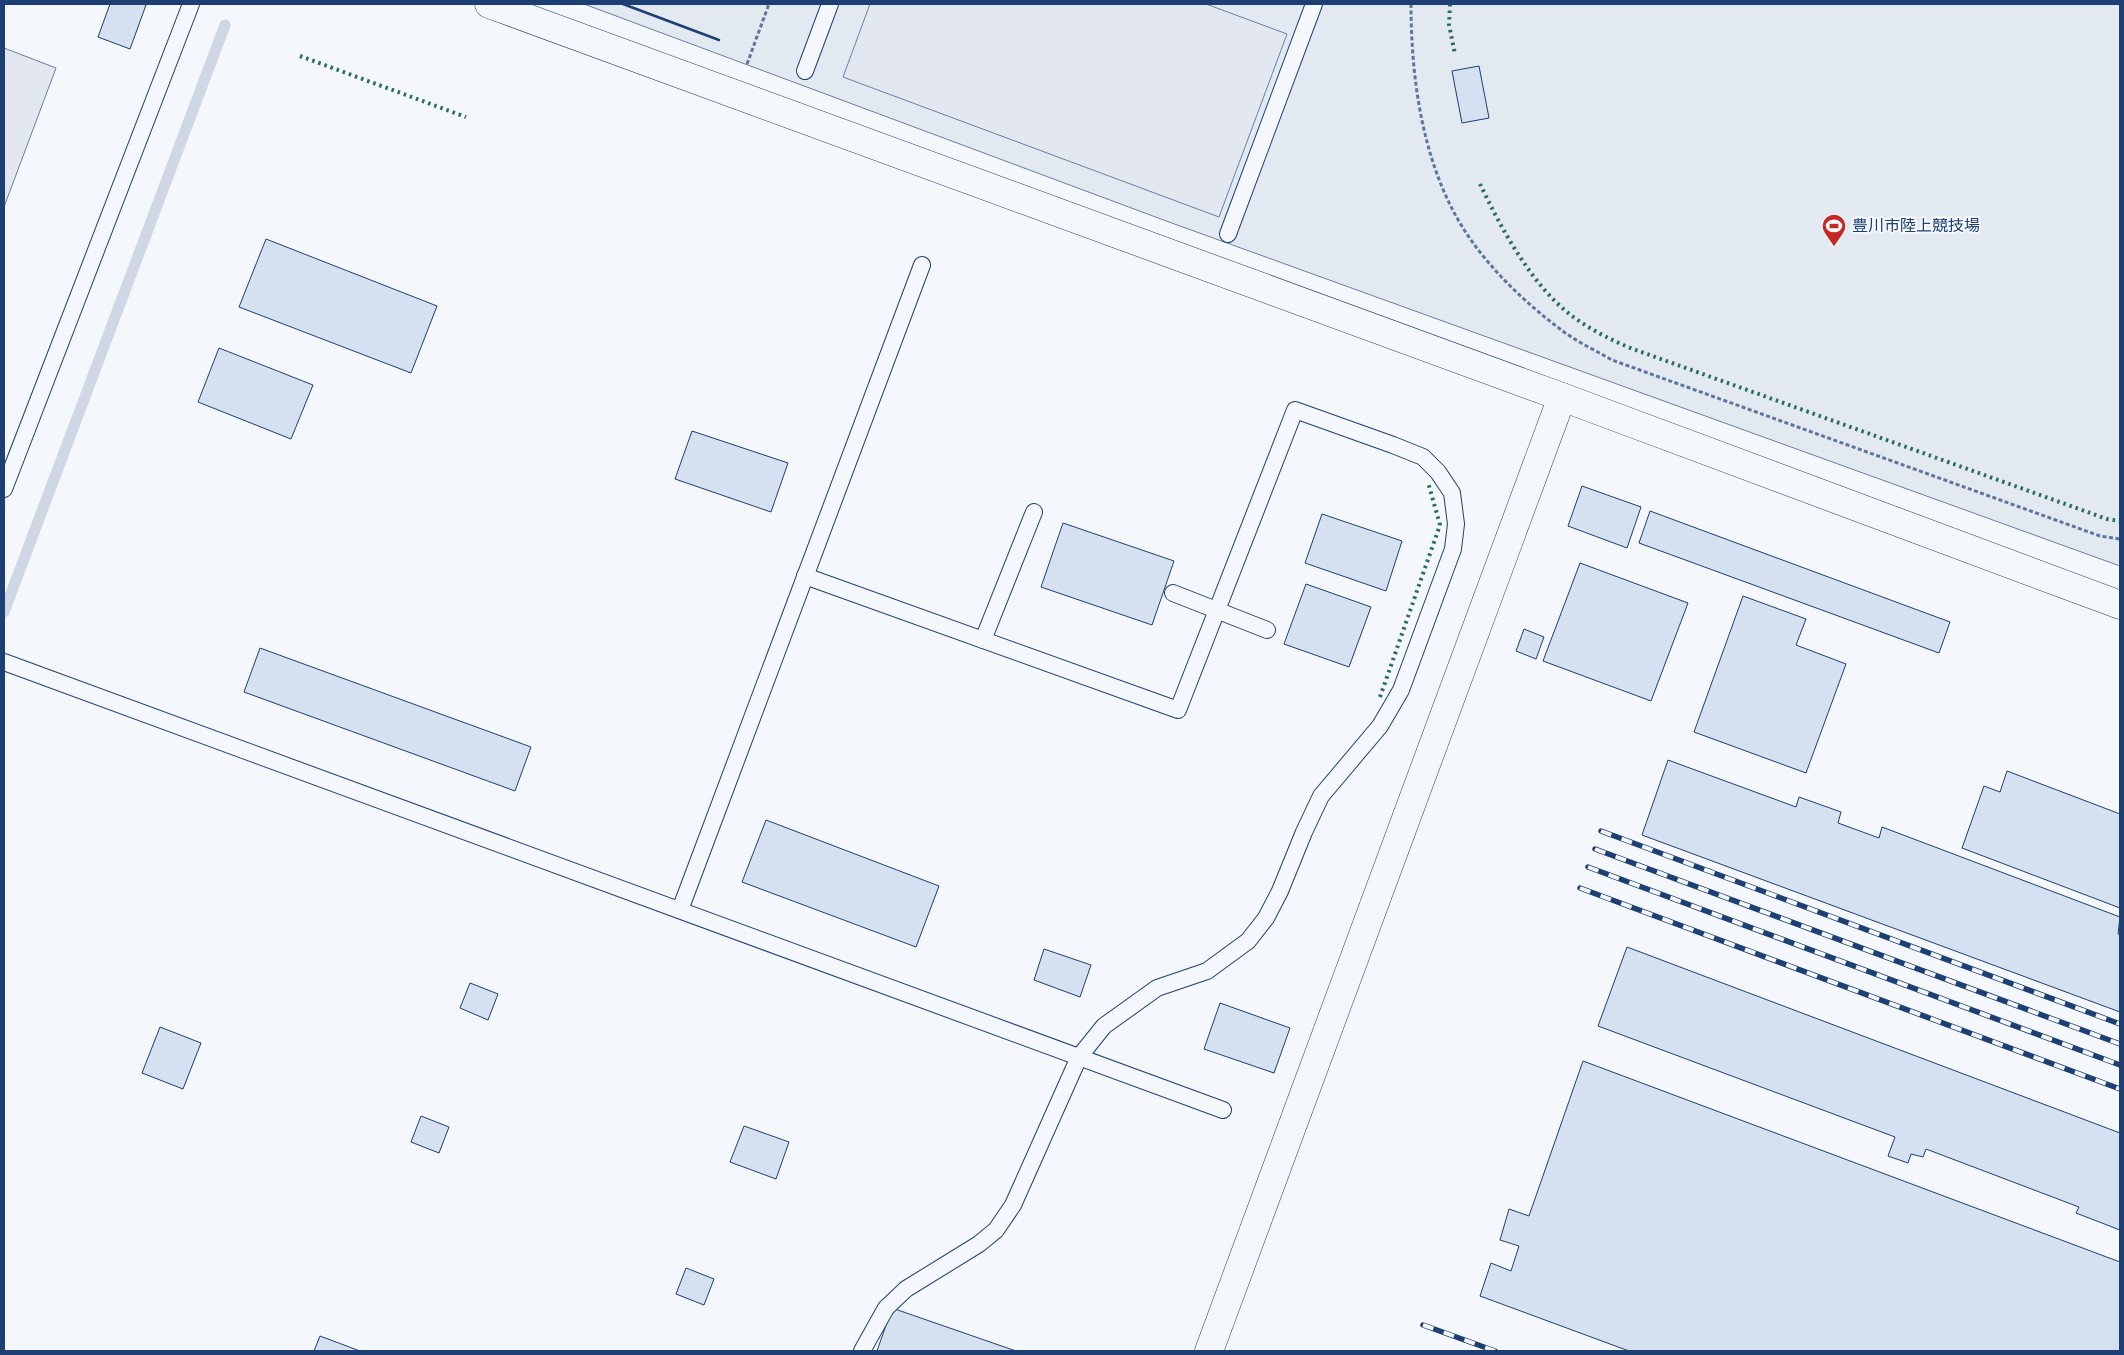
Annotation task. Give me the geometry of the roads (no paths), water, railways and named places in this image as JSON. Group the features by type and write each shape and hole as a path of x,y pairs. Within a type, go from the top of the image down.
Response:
{"street":[{"path":"489,4 1562,397 2120,605"},
{"path":"1209,1351 1562,397"}],"lane":[{"path":"4,489 191,4"},
{"path":"806,71 830,4"},
{"path":"1228,234 1314,4"},
{"path":"680,910 922,265"},
{"path":"805,576 1178,710 1295,410 1393,445 1423,458 1438,472 1452,493 1456,524 1453,549 1401,690 1380,726 1321,796 1280,891 1266,918 1248,941 1207,971 1156,988 1104,1026 1079,1057 1013,1205 996,1230 979,1244 906,1289 886,1308 862,1351"},
{"path":"984,640 1034,512"},
{"path":"1173,593 1267,630"},
{"path":"4,662 1222,1110"}],"waterway":[{"path":"4,612 225,25"}],"railway":[{"path":"1601,831 2120,1024"},
{"path":"1595,849 2120,1044"},
{"path":"1588,867 2120,1065"},
{"path":"1580,888 2120,1089"},
{"path":"1423,1325 1495,1351"}],"place":[{"name":"豊川市陸上競技場","path":"1834,247"}]}
